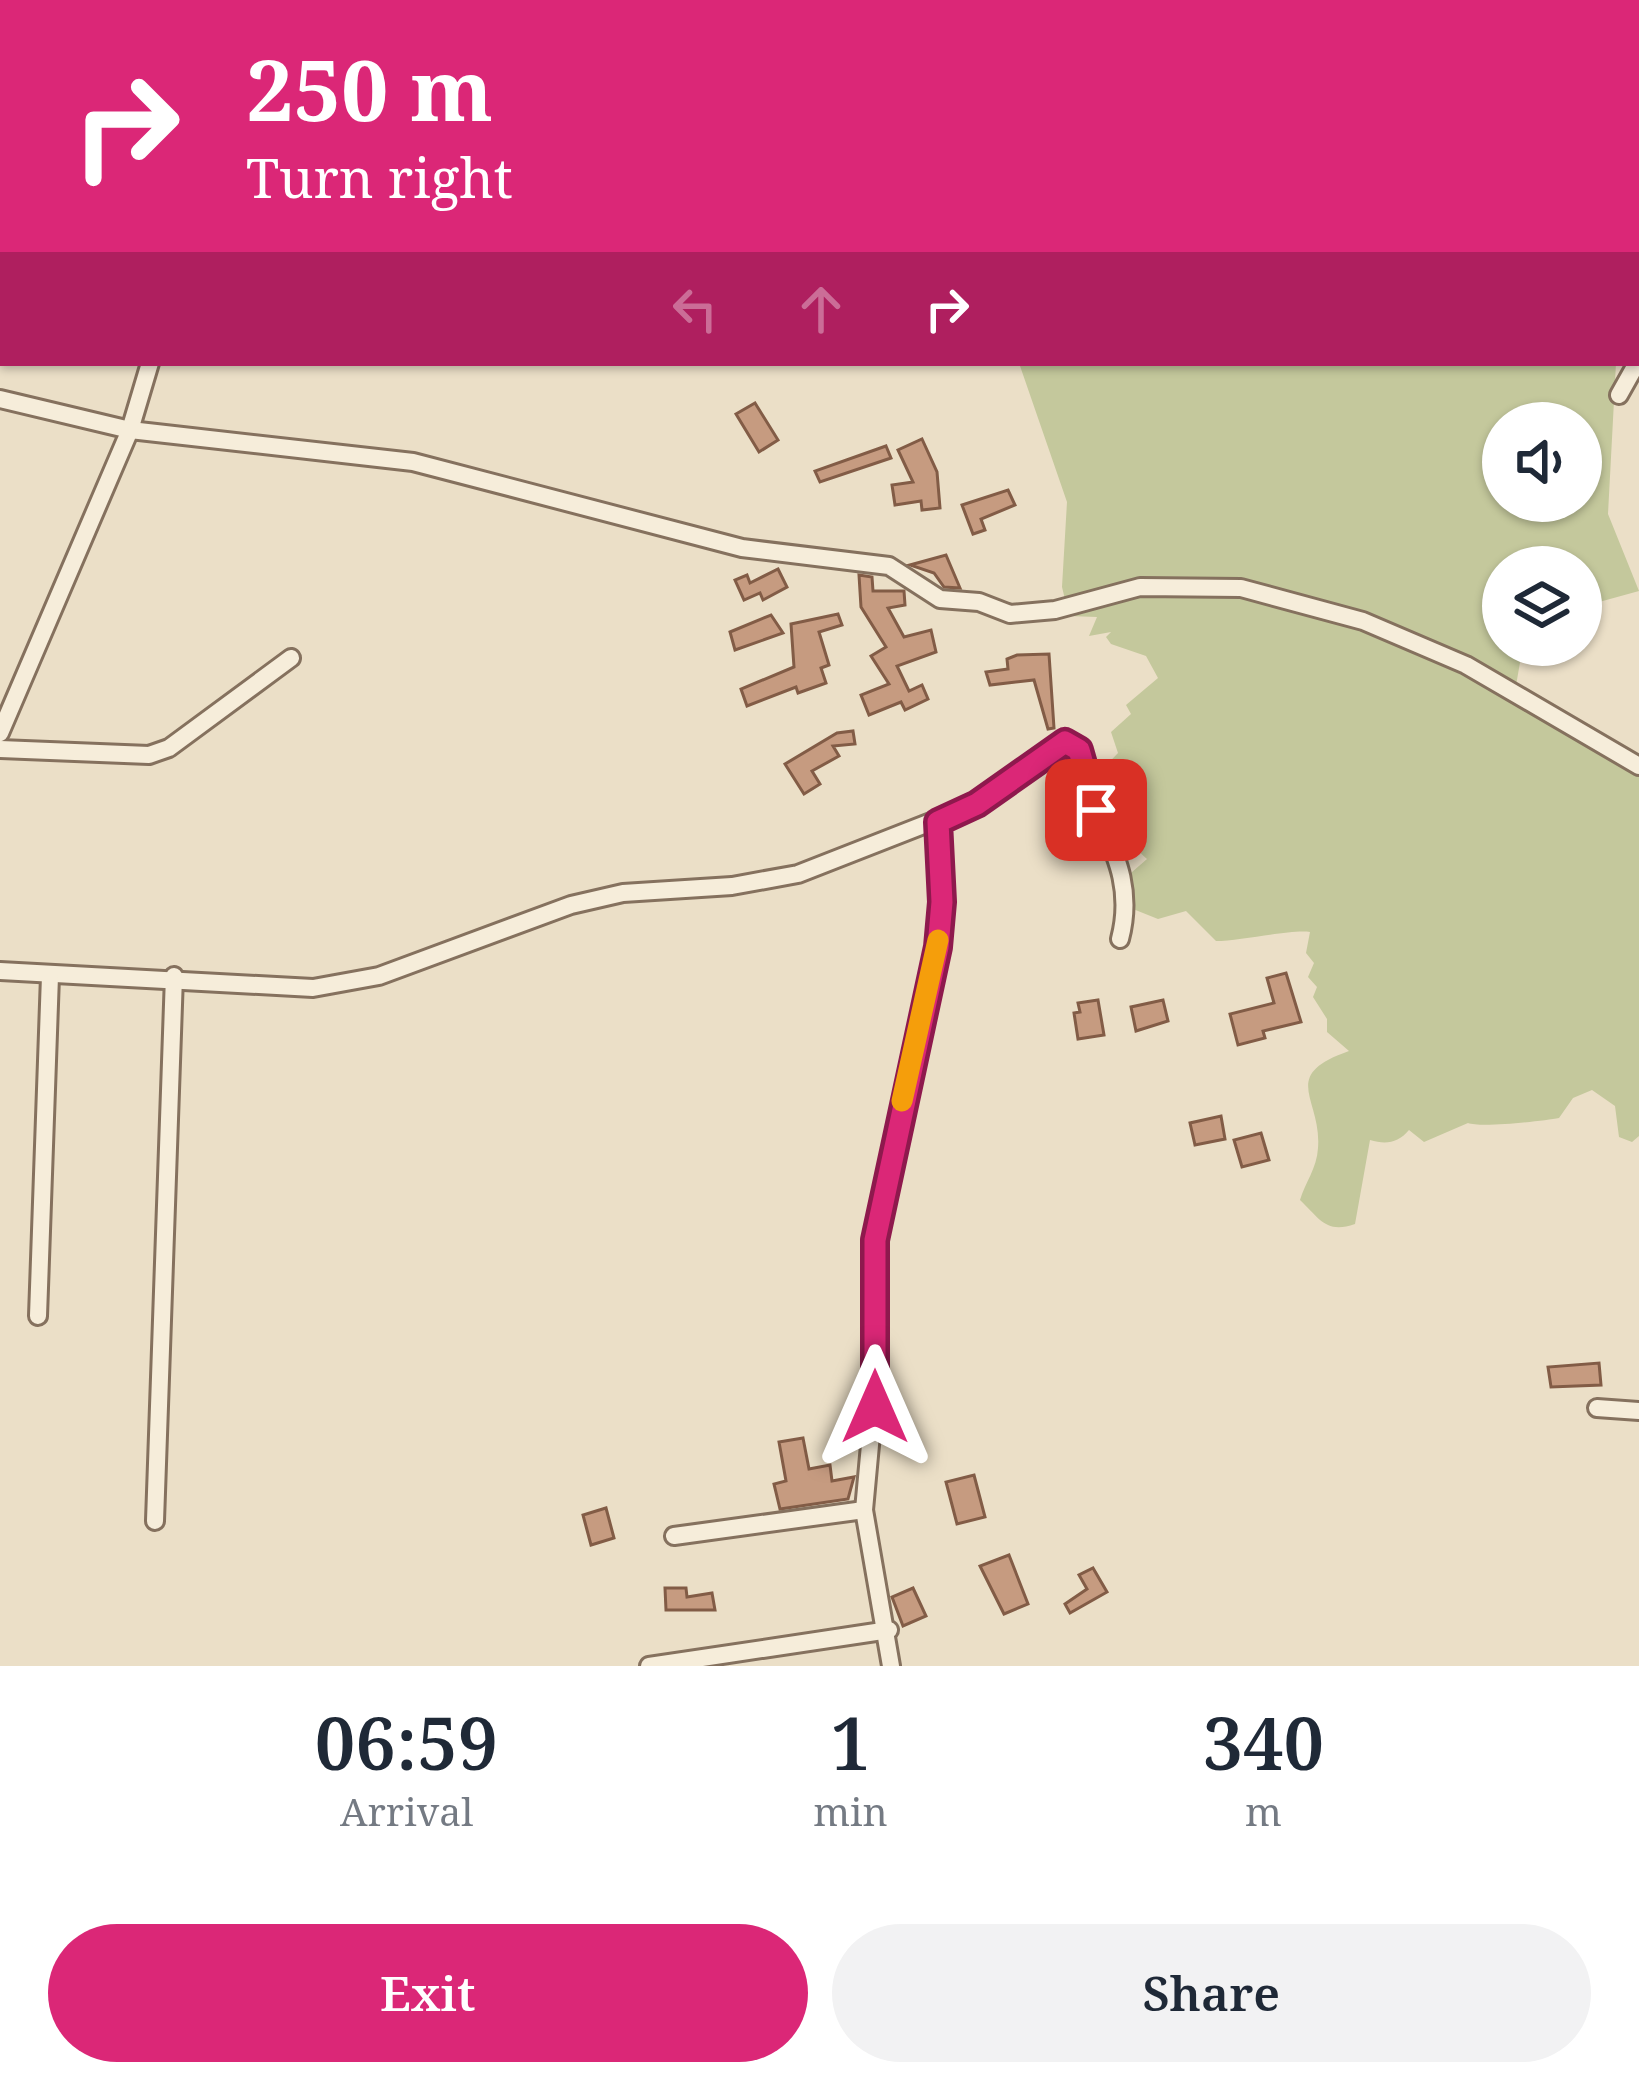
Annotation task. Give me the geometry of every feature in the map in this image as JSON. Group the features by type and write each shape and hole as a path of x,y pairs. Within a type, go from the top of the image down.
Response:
{"street":[{"path":"0,733 130,430 149,366"},
{"path":"1619,395 1635,366"},
{"path":"0,399 130,430 413,462 742,548 889,566 940,599 980,602 1010,614 1055,610 1140,587 1241,588 1363,621 1466,665 1639,766"},
{"path":"0,749 148,754 169,748 291,658"},
{"path":"0,971 174,976 313,988 379,976 571,905 623,892 732,886 798,874 977,804 1053,746 1074,743 1124,879 1128,907 1120,939"},
{"path":"891,1666 889,1630 864,1510 877,1380 875,1240 938,947 942,902 938,822"},
{"path":"38,1316 50,976"},
{"path":"155,1520 174,976"},
{"path":"1598,1408 1639,1411"},
{"path":"674,1536 864,1510"},
{"path":"649,1666 889,1630"}],"green space":[{"path":"1020,366 1616,366 1608,514 1639,591 1602,601 1602,546 1482,546 1482,666 1519,666 1513,703 1639,776 1639,1136 1632,1142 1619,1137 1615,1106 1592,1090 1573,1098 1559,1118 1468,1123 1424,1142 1409,1130 1391,1142 1370,1140 1355,1224 1337,1227 1319,1219 1300,1200 1318,1148 1309,1079 1327,1060 1349,1051 1327,1032 1327,1019 1313,997 1317,987 1308,977 1314,963 1306,953 1310,932 1216,941 1186,911 1158,919 1128,907 1124,879 1147,859 1130,840 1123,823 1123,816 1135,805 1122,789 1107,795 1097,790 1094,778 1118,753 1111,732 1131,714 1126,705 1158,678 1146,656 1111,644 1106,637 1111,632 1089,636 1097,617 1069,616 1062,587 1067,502"}],"building":[{"path":"755,403 778,440 759,452 736,414"},
{"path":"922,439 937,472 940,508 922,510 921,501 895,505 892,485 913,482 898,450"},
{"path":"886,446 891,458 820,482 815,471"},
{"path":"1008,490 1015,505 981,519 985,530 973,534 962,505"},
{"path":"946,555 960,588 944,587 934,573 910,565"},
{"path":"778,569 787,587 763,600 760,593 744,600 735,580 747,575 750,583"},
{"path":"859,575 872,577 873,591 904,591 905,605 888,608 904,637 931,630 936,652 897,666 909,691 922,685 928,699 905,710 901,702 869,715 861,695 889,684 871,656 886,647 861,607"},
{"path":"838,614 842,625 819,632 829,665 821,668 826,683 798,693 796,687 747,706 741,689 794,667 791,624"},
{"path":"771,615 783,633 735,650 730,632"},
{"path":"1049,654 1054,728 1048,729 1034,680 990,685 986,672 1008,669 1007,659 1017,655"},
{"path":"853,731 855,744 833,746 839,756 812,771 820,784 804,794 785,764 837,733"},
{"path":"1286,973 1301,1022 1263,1031 1265,1038 1238,1045 1230,1014 1274,1003 1267,978"},
{"path":"1098,1000 1104,1035 1078,1039 1074,1013 1080,1012 1078,1003"},
{"path":"1163,1000 1168,1021 1136,1031 1131,1007"},
{"path":"1221,1116 1225,1139 1195,1145 1190,1123"},
{"path":"1261,1133 1269,1160 1242,1167 1234,1140"},
{"path":"1599,1363 1601,1385 1551,1387 1548,1367"},
{"path":"803,1438 809,1469 830,1465 832,1481 854,1477 848,1499 780,1509 774,1484 786,1481 779,1442"},
{"path":"974,1475 985,1517 957,1524 946,1482"},
{"path":"606,1508 614,1538 591,1545 583,1515"},
{"path":"1009,1555 1028,1604 1004,1614 980,1566"},
{"path":"1093,1568 1107,1592 1070,1613 1065,1604 1087,1589 1079,1575"},
{"path":"665,1588 686,1588 687,1597 712,1593 715,1610 666,1610"},
{"path":"913,1588 926,1616 903,1626 892,1597"}],"slow traffic":[{"path":"902,1101 938,940"}],"route":[{"path":"875,1407 875,1240 938,947 942,902 938,822 977,804 1053,746 1065,742 1079,750 1096,810"}]}
